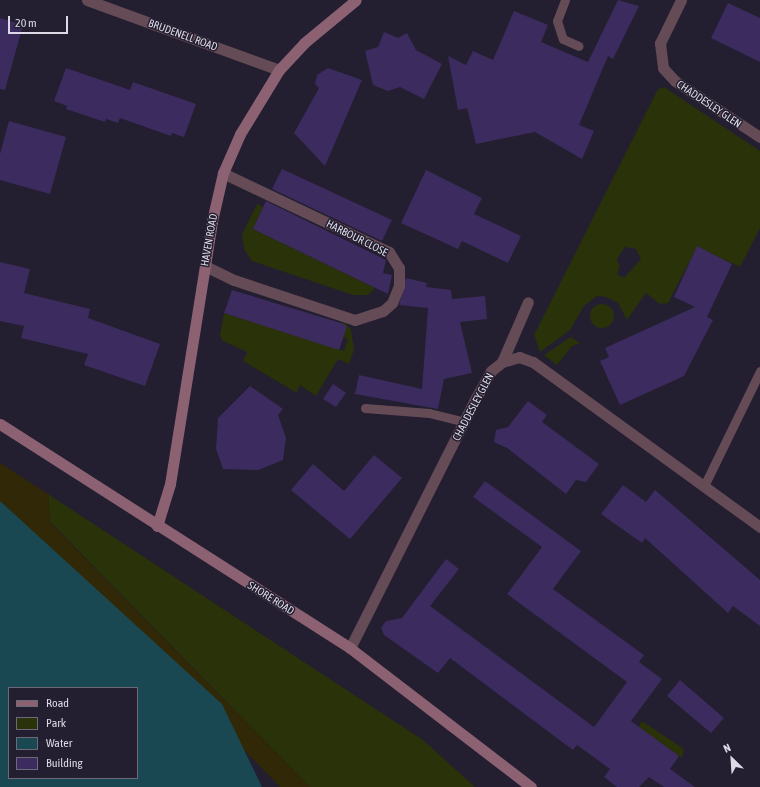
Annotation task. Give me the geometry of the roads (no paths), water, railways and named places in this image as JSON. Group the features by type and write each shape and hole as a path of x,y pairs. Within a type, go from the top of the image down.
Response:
{"main road":[{"name":"HAVEN ROAD","path":"157,526 170,484 189,384 204,266 223,173 240,134 279,70 304,43 356,0"},
{"name":"SHORE ROAD","path":"0,424 157,526 350,648 531,787"}],"street":[{"name":"BRUDENELL ROAD","path":"87,0 279,70"},
{"name":"CHADDESLEY GLEN","path":"681,0 660,42 663,68 675,81 760,137"},
{"name":"HARBOUR CLOSE","path":"204,266 234,280 355,320 383,311 392,303 400,286 399,268 389,252 223,173"},
{"path":"502,362 528,302"},
{"name":"CHADDESLEY GLEN","path":"350,648 491,371 502,362 519,357 533,362 760,527"}],"lane":[{"path":"565,0 557,21 563,39 579,46"},
{"path":"704,486 760,371"},
{"path":"365,408 429,414 464,422"}],"water":[{"path":"0,501 222,704 262,787 0,787"}]}
